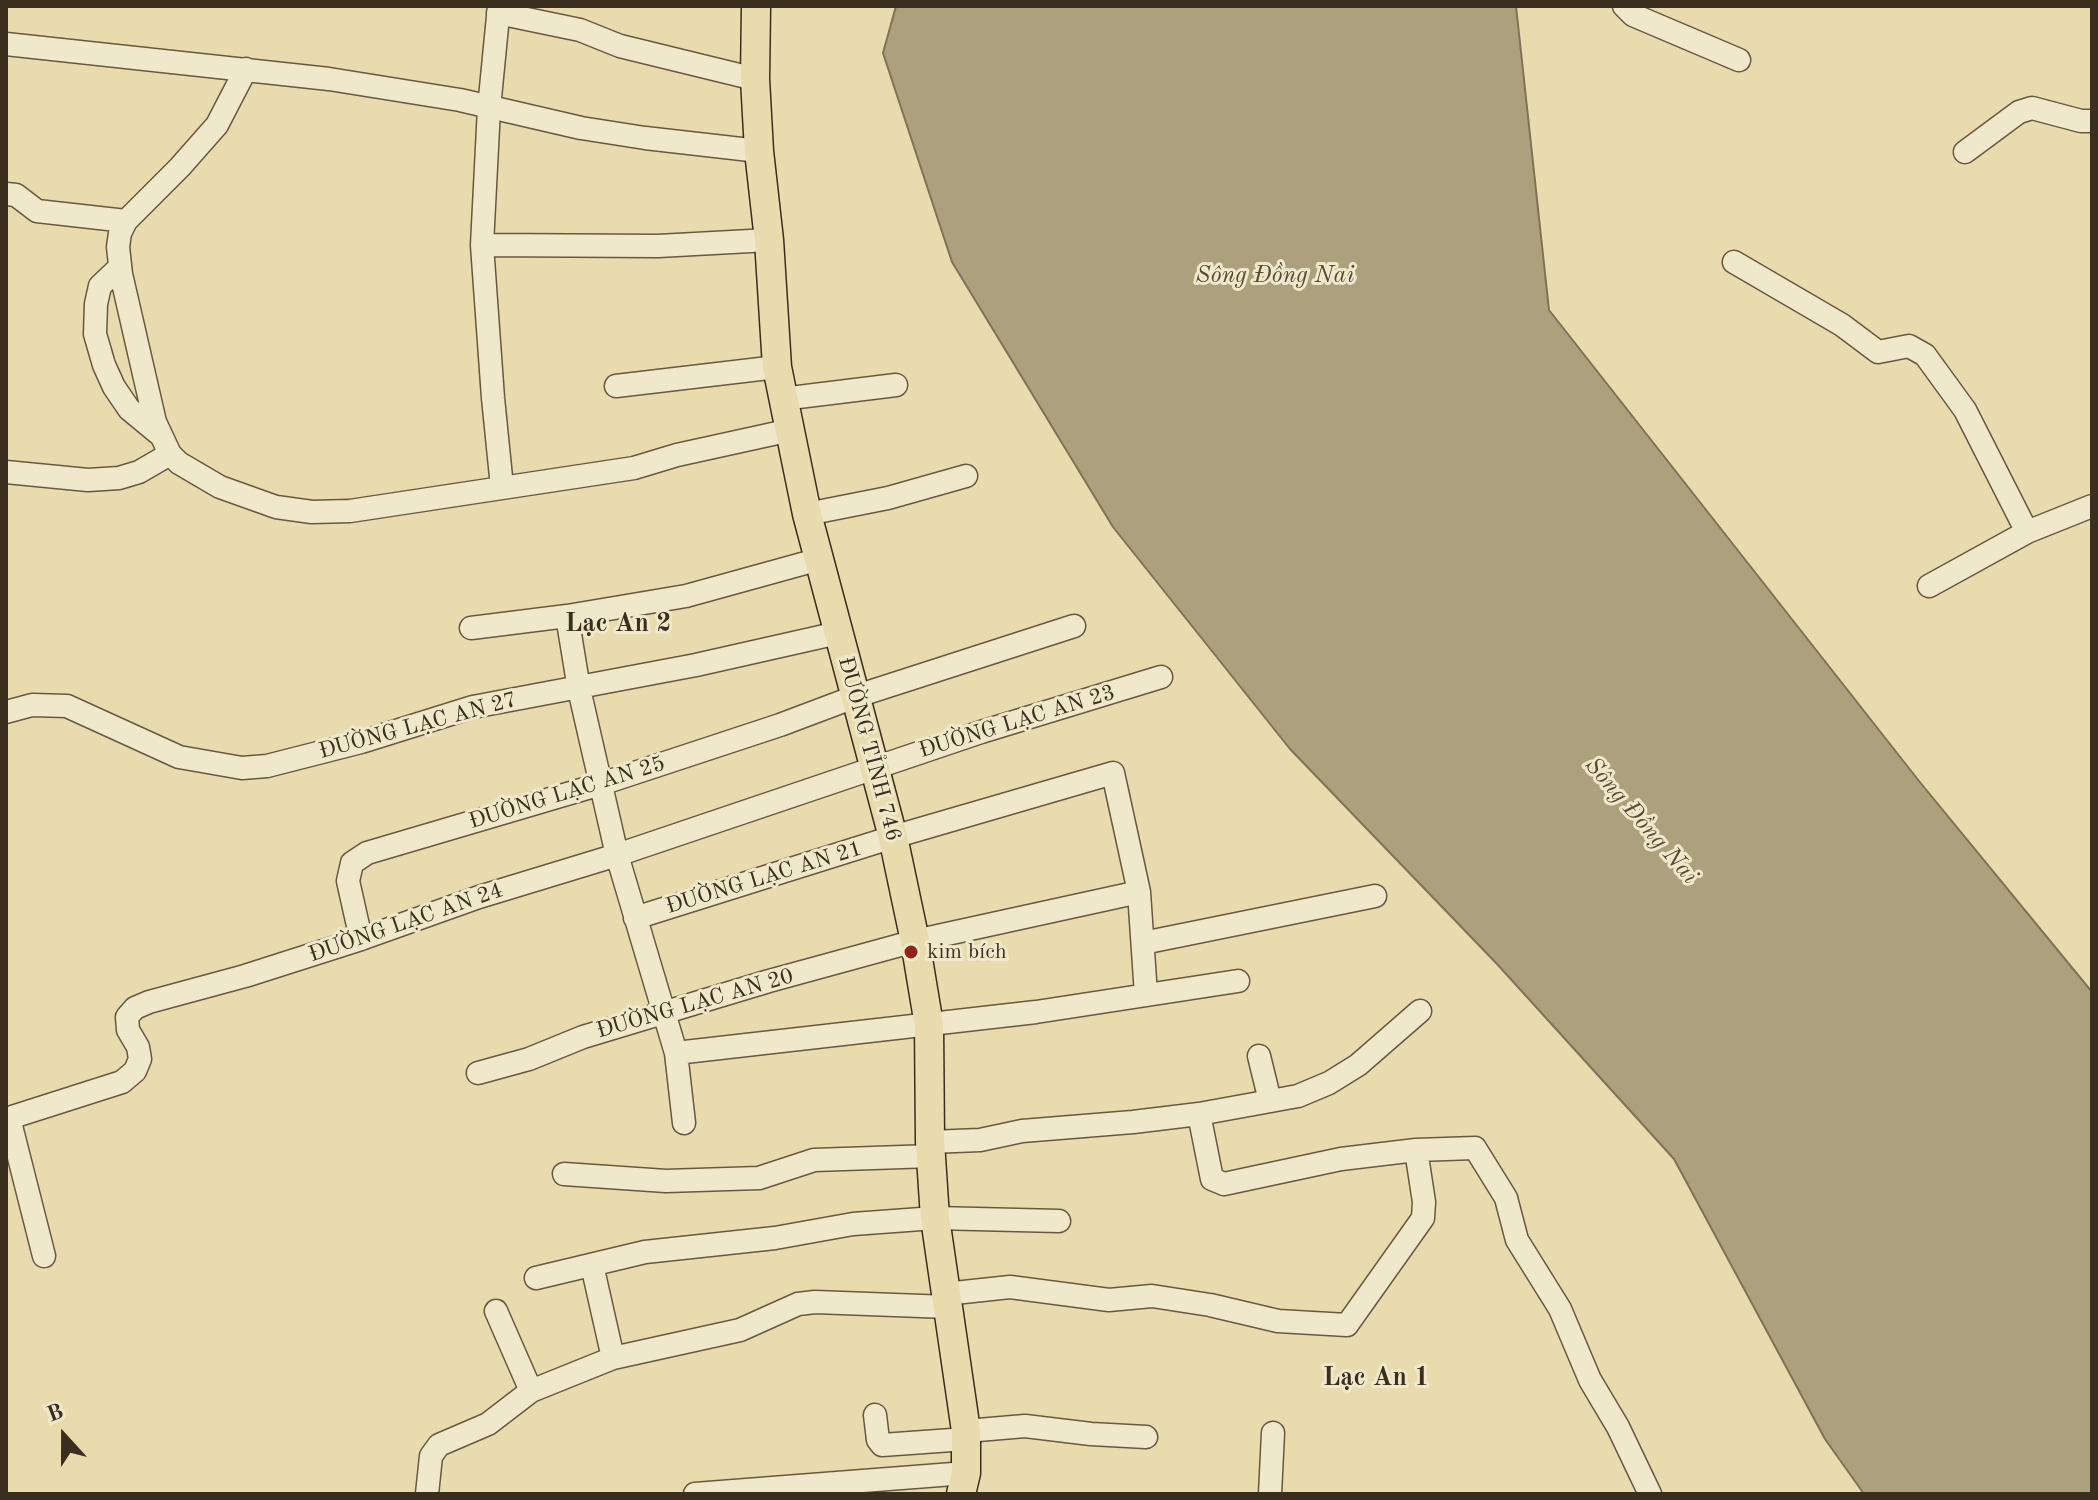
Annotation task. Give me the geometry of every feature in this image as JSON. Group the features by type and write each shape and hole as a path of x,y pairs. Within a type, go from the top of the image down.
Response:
{"main road":[{"name":"ĐƯỜNG TỈNH 746","path":"756,6 755,79 759,151 769,240 777,367 807,514 893,837 915,941 929,1025 935,1218 966,1435 964,1484"}],"street":[{"path":"1624,6 1633,15 1739,60"},
{"path":"502,487 482,245 498,10 580,30 620,46 755,79"},
{"path":"6,44 329,79 632,136 759,151"},
{"path":"246,69 217,125 126,221 120,233 120,267 158,433 179,463 220,487 276,507 312,512 350,511 634,468 677,455 791,430"},
{"path":"1965,152 2019,112 2032,108 2092,121"},
{"path":"6,194 16,195 37,211 126,221"},
{"path":"482,245 658,246 769,240"},
{"path":"1734,262 1842,325 1878,352 1909,346 1925,355 1965,410 2027,532"},
{"path":"120,267 100,286 95,334 114,387 129,409 158,433"},
{"path":"616,386 777,367"},
{"path":"782,399 896,385"},
{"path":"6,472 88,480 119,478 139,472 170,454"},
{"path":"807,514 888,498 966,476"},
{"path":"1929,586 2027,532 2092,506"},
{"path":"471,628 686,596 820,559"},
{"path":"567,616 579,689 617,855 676,1053 684,1123"},
{"name":"ĐƯỜNG LẠC AN 25","path":"361,939 348,881 352,863 367,853 601,784 1074,626"},
{"name":"ĐƯỜNG LẠC AN 27","path":"6,712 32,705 67,706 179,757 242,768 267,766 361,742 473,707 579,689 838,633"},
{"name":"ĐƯỜNG LẠC AN 23","path":"874,768 1161,677"},
{"name":"ĐƯỜNG LẠC AN 24","path":"8,1118 122,1082 135,1071 140,1059 138,1047 128,1030 127,1017 135,1008 361,939 479,897 617,855 874,768"},
{"name":"ĐƯỜNG LẠC AN 21","path":"635,918 893,837 1113,773 1139,892"},
{"path":"1139,892 1146,995"},
{"name":"ĐƯỜNG LẠC AN 20","path":"478,1073 529,1059 583,1037 662,1013 915,941 1139,892"},
{"path":"1143,943 1375,896"},
{"path":"676,1053 1036,1012 1238,981"},
{"path":"564,1174 666,1181 759,1178 814,1160 931,1149 1022,1131 1199,1114 1298,1096 1329,1083 1358,1065 1420,1011"},
{"path":"1259,1056 1270,1101"},
{"path":"1199,1114 1212,1179 1224,1184 1341,1159 1416,1150 1477,1150 1506,1198 1517,1240 1560,1309 1590,1380 1618,1427 1650,1494"},
{"path":"8,1118 44,1256"},
{"path":"427,1494 431,1456 439,1445 488,1424 531,1391 613,1358 740,1330 798,1304 947,1301 1010,1287 1109,1300 1152,1296 1210,1305 1278,1321 1347,1325 1423,1218 1424,1202 1416,1150"},
{"path":"536,1278 645,1252 775,1238 853,1224 935,1218 1059,1221"},
{"path":"592,1265 613,1358"},
{"path":"496,1311 531,1391"},
{"path":"875,1415 878,1440 882,1445 1025,1426 1146,1437"},
{"path":"1270,1494 1273,1433"},
{"path":"695,1494 964,1484"}],"water":[{"name":"Sông Đồng Nai","path":"896,6 1516,6 1549,310 1919,781 2092,992 2092,1494 1864,1494 1825,1439 1674,1159 1497,964 1290,749 1113,527 952,262 883,53"}],"place":[{"name":"kim bích","path":"911,952"}],"district":[{"name":"Lạc An 2","path":"618,624"},
{"name":"Lạc An 1","path":"1376,1378"}]}
